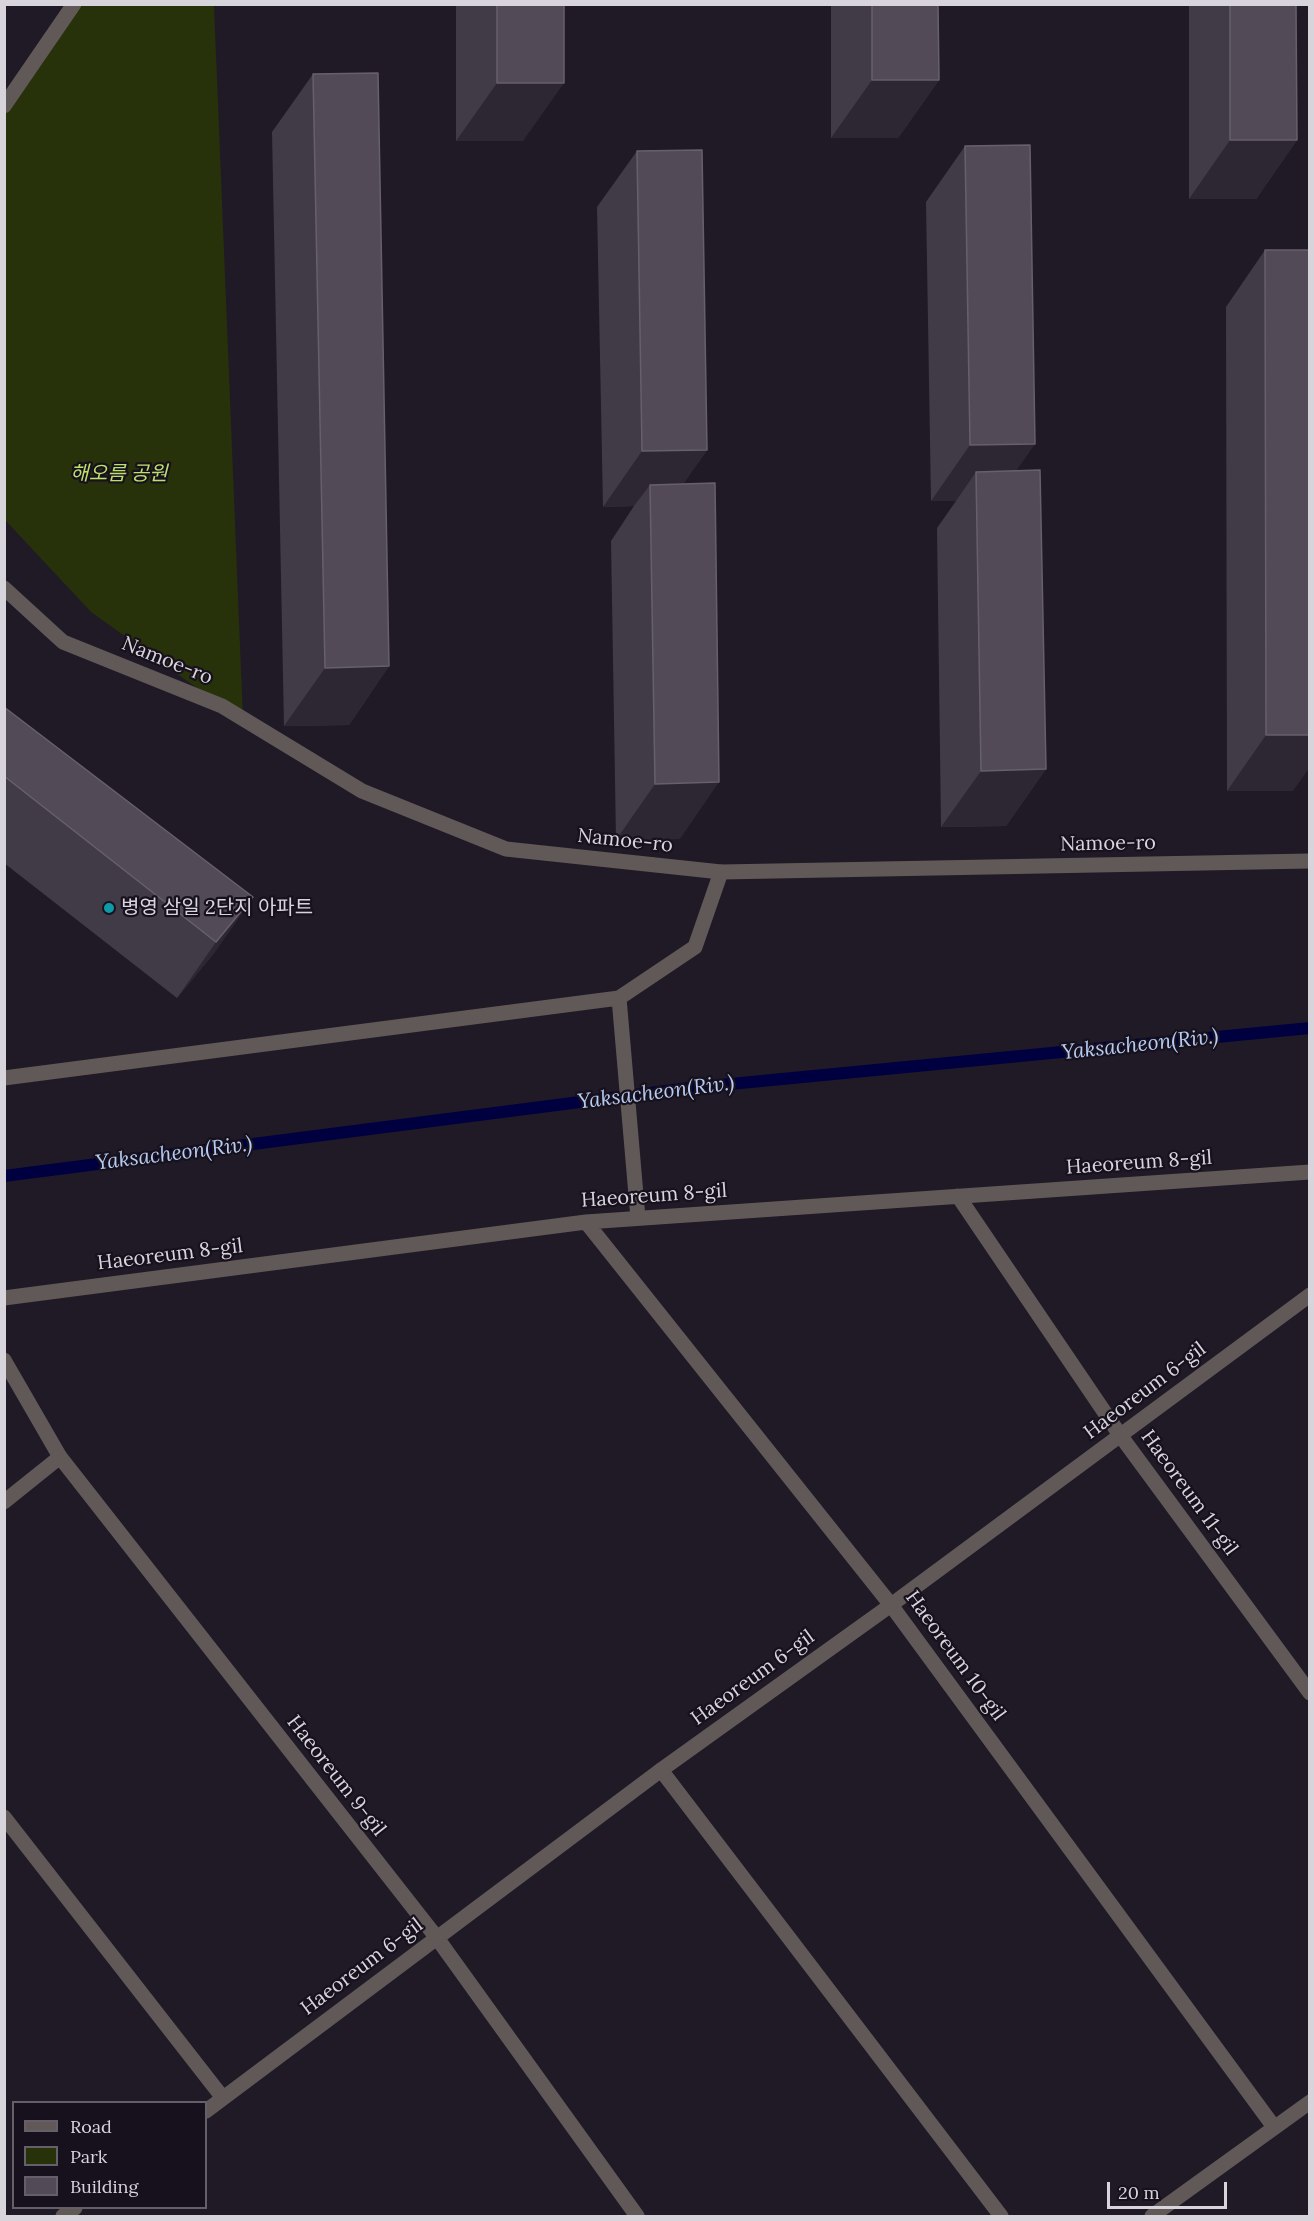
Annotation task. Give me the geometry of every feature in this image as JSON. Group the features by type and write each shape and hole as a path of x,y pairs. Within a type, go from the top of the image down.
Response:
{"street":[{"path":"4,105 74,4"},
{"name":"Namoe-ro","path":"4,588 63,642 222,706 362,791 507,849 721,872 1310,861"},
{"path":"4,1078 619,998 695,947 721,872"},
{"path":"619,998 638,1218"},
{"name":"Haeoreum 8-gil","path":"4,1298 586,1222 1310,1172"},
{"name":"Haeoreum 11-gil","path":"958,1196 1120,1435 1310,1693"},
{"name":"Haeoreum 10-gil","path":"586,1222 891,1605 1274,2127"},
{"name":"Haeoreum 6-gil","path":"207,2110 661,1770 891,1605 1310,1295"},
{"name":"Haeoreum 9-gil","path":"4,1360 60,1457 437,1938 637,2217"},
{"path":"4,1502 60,1457"},
{"path":"661,1770 1001,2217"},
{"path":"4,1817 223,2098"},
{"path":"1152,2217 1310,2102"}],"green space":[{"name":"해오름 공원","path":"72,5 214,5 243,719 91,612 5,520 5,104"}],"building":[{"path":"497,4 564,4 564,83 497,83"},
{"path":"872,4 938,4 939,80 872,80"},
{"path":"1230,4 1296,4 1297,140 1230,140"},
{"path":"378,73 389,666 325,668 313,74"},
{"path":"1030,145 1035,444 970,445 965,146"},
{"path":"702,150 707,450 642,451 637,151"},
{"path":"1265,250 1310,250 1310,735 1266,735"},
{"path":"1040,470 1046,769 981,771 976,472"},
{"path":"715,483 719,782 655,784 650,485"},
{"path":"4,707 253,897 216,942 4,776"}],"waterway":[{"name":"Yaksacheon(Riv.)","path":"4,1176 689,1088 1310,1028"}],"place":[{"name":"병영 삼일 2단지 아파트","path":"109,908"}]}
